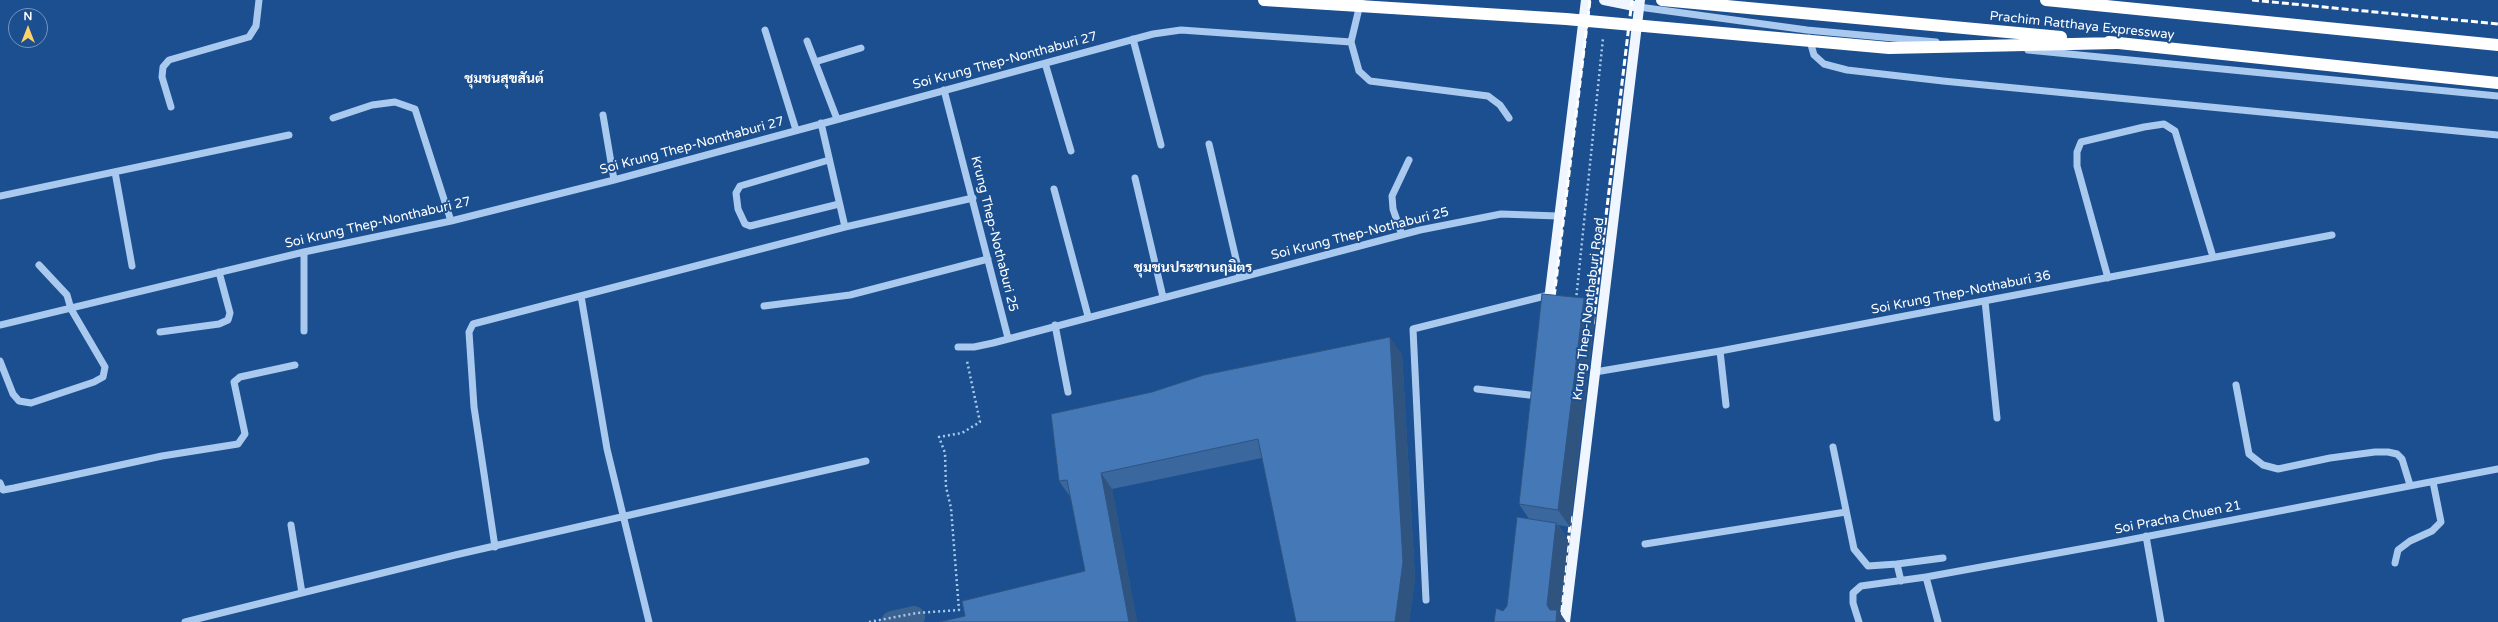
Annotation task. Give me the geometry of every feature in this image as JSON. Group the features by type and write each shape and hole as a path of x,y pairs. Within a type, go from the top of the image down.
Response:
{"highway":[{"path":"1264,0 1566,19 1889,48 2117,43"},
{"name":"Prachim Ratthaya Expressway","path":"1662,0 2117,43 2498,83"},
{"name":"Prachim Ratthaya Expressway","path":"2046,0 2498,45"}],"main road":[{"path":"1547,318 1558,216 1586,0"},
{"path":"1604,0 1639,3"},
{"name":"Krung Thep-Nonthaburi Road","path":"1565,622 1571,534 1595,372 1639,3"},
{"path":"1536,409 1538,392"}],"street":[{"path":"171,107 162,77 163,67 169,60 249,37 256,26 259,0"},
{"path":"1361,0 1351,42 1358,71 1370,81 1488,96 1500,105 1509,118"},
{"path":"1639,3 1807,30 2216,66 2498,96"},
{"path":"765,30 796,130"},
{"name":"Soi Krung Thep-Nonthaburi 27","path":"0,325 304,252 451,221 614,180 1153,34 1181,30 1351,42"},
{"path":"1807,30 1814,55 1824,64 1847,70 1943,81 2498,135"},
{"path":"1133,39 1161,145"},
{"path":"807,41 837,119"},
{"path":"815,62 861,48"},
{"path":"1045,63 1071,151"},
{"name":"Krung Thep-Nothaburi 25","path":"944,90 1008,338"},
{"path":"333,118 380,104 395,102 415,110 451,221"},
{"path":"603,115 614,180"},
{"path":"821,123 845,227"},
{"path":"2108,278 2077,166 2077,152 2081,142 2144,126 2164,124 2175,131 2213,257"},
{"path":"0,196 289,135"},
{"path":"1209,144 1240,276"},
{"path":"829,160 740,186 736,193 738,209 745,224 750,226 839,204"},
{"path":"1402,235 1393,209 1392,196 1409,160"},
{"path":"115,172 132,266"},
{"path":"1135,178 1163,297"},
{"path":"1054,189 1088,316"},
{"path":"495,547 474,407 469,328 482,320 581,296 845,227 973,198"},
{"name":"Soi Krung Thep-Nothaburi 25","path":"1055,325 1402,235 1501,214 1558,216"},
{"name":"Soi Krung Thep-Nothaburi 36","path":"1595,372 1720,352 2332,235"},
{"path":"304,252 304,331"},
{"path":"764,306 850,295 988,259"},
{"path":"0,361 13,394 18,400 30,403 94,382 103,377 105,368 71,309 62,287 38,265"},
{"path":"160,332 219,324 228,320 230,313 219,272"},
{"path":"1426,600 1413,329 1549,295"},
{"path":"581,296 607,449 649,622"},
{"path":"1985,301 1997,418"},
{"path":"958,347 974,347 1055,325 1068,392"},
{"path":"1720,352 1726,405"},
{"path":"1,488 162,456 238,444 245,434 234,382 240,377 295,365"},
{"path":"2236,385 2249,454 2263,465 2278,469 2330,458 2375,452 2388,452 2397,454 2402,459 2410,485"},
{"path":"1477,389 1538,392"},
{"path":"1833,447 1854,549 1863,562 1868,566 1943,558"},
{"path":"185,622 455,555 495,547 866,460"},
{"name":"Soi Pracha Chuen 21","path":"1859,622 1853,603 1853,593 1861,586 1926,577 2498,469"},
{"path":"2395,564 2398,550 2410,541 2432,531 2441,522 2433,482"},
{"path":"1645,544 1846,512"},
{"path":"291,525 302,593"},
{"path":"2146,536 2161,622"},
{"path":"1897,564 1901,581"},
{"path":"1926,577 1938,622"}],"path":[{"path":"1575,305 1604,31"},
{"path":"869,622 917,613 959,610 952,508 946,487 945,453 939,437 962,433 980,422 967,360 974,357"}],"building":[{"path":"1542,294 1584,298 1558,510 1519,504"},
{"path":"1390,337 1403,562 1395,622 1296,622 1258,439 1101,473 1129,622 939,622 965,616 962,601 1085,571 1067,480 1059,481 1051,414 1152,392 1204,375"},
{"path":"1517,517 1556,523 1547,605 1550,610 1557,610 1556,622 1494,622 1496,608 1503,611 1507,606"}],"waterway":[{"path":"892,622 914,617"}],"railway":[{"path":"1553,306 1590,0"},
{"path":"1593,324 1632,0"},
{"path":"2252,0 2498,24"},
{"path":"1559,622 1571,516"}],"district":[{"name":"ชุมชนสุขสันต์","path":"504,79"},
{"name":"ชุมชนประชานฤมิตร","path":"1193,268"}]}
